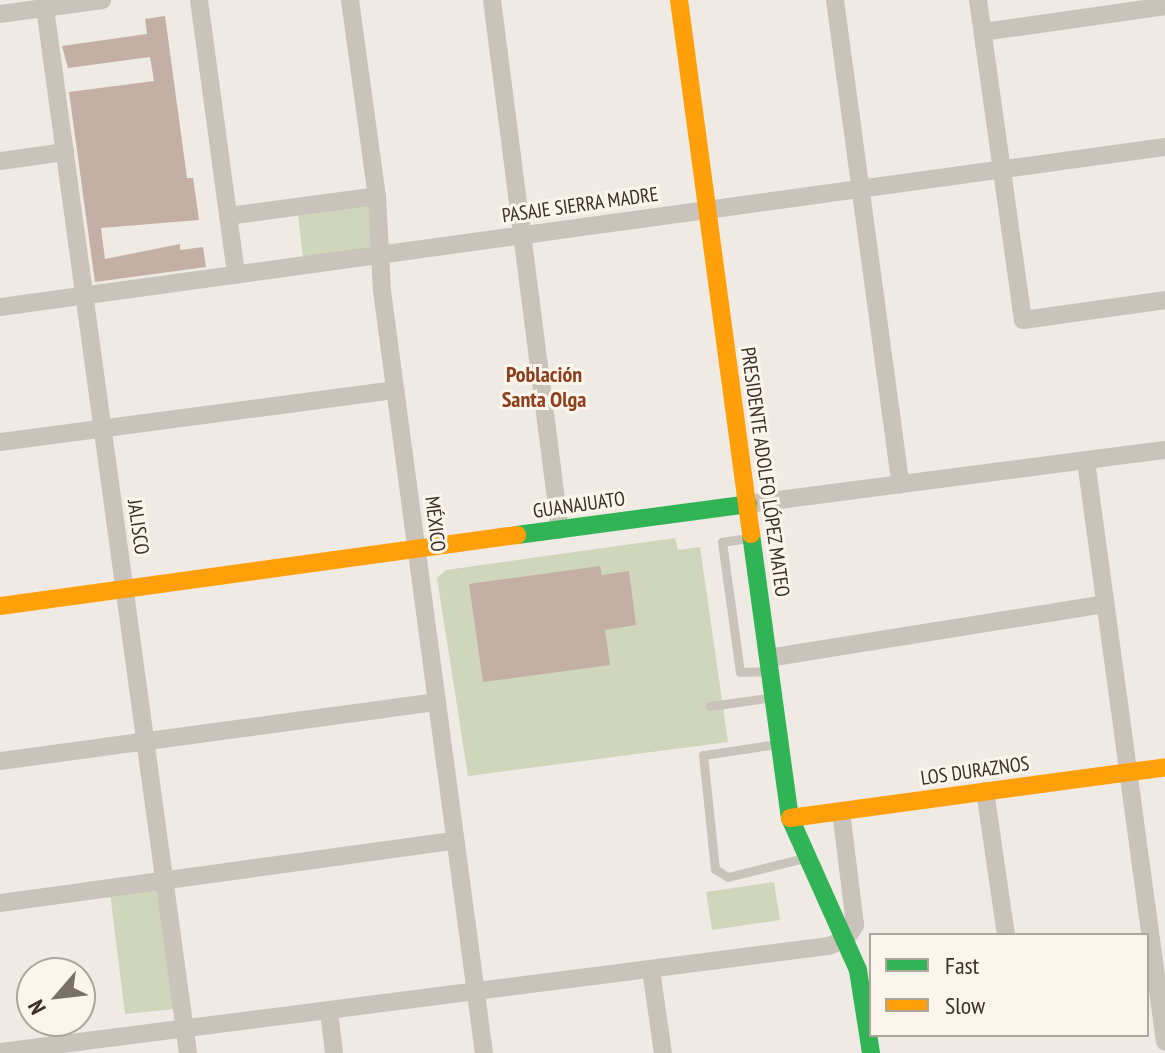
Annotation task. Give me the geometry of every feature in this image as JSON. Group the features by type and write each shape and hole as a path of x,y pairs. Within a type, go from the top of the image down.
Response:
{"street":[{"path":"0,14 24,5 45,8 102,0"},
{"path":"199,0 236,275"},
{"name":"MÉXICO","path":"350,0 377,196 380,255 416,549 484,1053"},
{"path":"492,0 560,530"},
{"name":"PRESIDENTE ADOLFO LÓPEZ MATEO","path":"679,0 790,818 803,858 846,939 869,1028"},
{"path":"835,0 901,485"},
{"path":"978,0 1023,320 1165,300"},
{"path":"983,32 1165,6"},
{"name":"JALISCO","path":"45,8 188,1053"},
{"name":"PASAJE SIERRA MADRE","path":"0,307 1165,147"},
{"path":"0,161 65,152"},
{"path":"228,216 377,196"},
{"path":"0,442 396,390"},
{"name":"GUANAJUATO","path":"0,606 1165,450"},
{"path":"1086,461 1128,772 1157,928 1152,987 1165,1042"},
{"path":"769,664 1106,604"},
{"path":"0,761 437,702"},
{"name":"LOS DURAZNOS","path":"790,818 1165,767"},
{"path":"985,791 1006,933"},
{"name":"PRESIDENTE ADOLFO LÓPEZ MATEO","path":"841,811 855,925 846,939"},
{"path":"0,903 455,841"},
{"path":"0,1052 651,970 846,939"},
{"path":"651,970 663,1053"},
{"path":"329,1011 334,1053"}],"lane":[{"path":"752,538 722,542 740,672 769,664"},
{"path":"710,706 774,697"},
{"path":"780,744 703,755 715,869 728,877 803,858"}],"green space":[{"path":"371,204 372,248 303,257 298,215"},
{"path":"675,538 678,550 700,547 728,742 468,776 437,578 446,570"},
{"path":"774,882 780,920 712,930 706,892"},
{"path":"160,887 175,1009 125,1014 110,893"}],"building":[{"path":"165,16 187,178 193,178 199,220 101,228 105,259 180,244 180,250 203,247 206,267 95,282 69,92 154,81 150,57 68,68 62,46 147,34 145,19"},
{"path":"600,566 602,575 629,571 636,625 605,630 610,665 483,682 469,584"}],"traffic: fast":[{"path":"517,535 748,504"},
{"path":"751,534 790,818 858,970 871,1053"}],"traffic: slow":[{"path":"679,0 751,534"},
{"path":"0,606 517,535"},
{"path":"790,818 1165,767"}],"district":[{"name":"Población Santa Olga","path":"544,386"}]}
